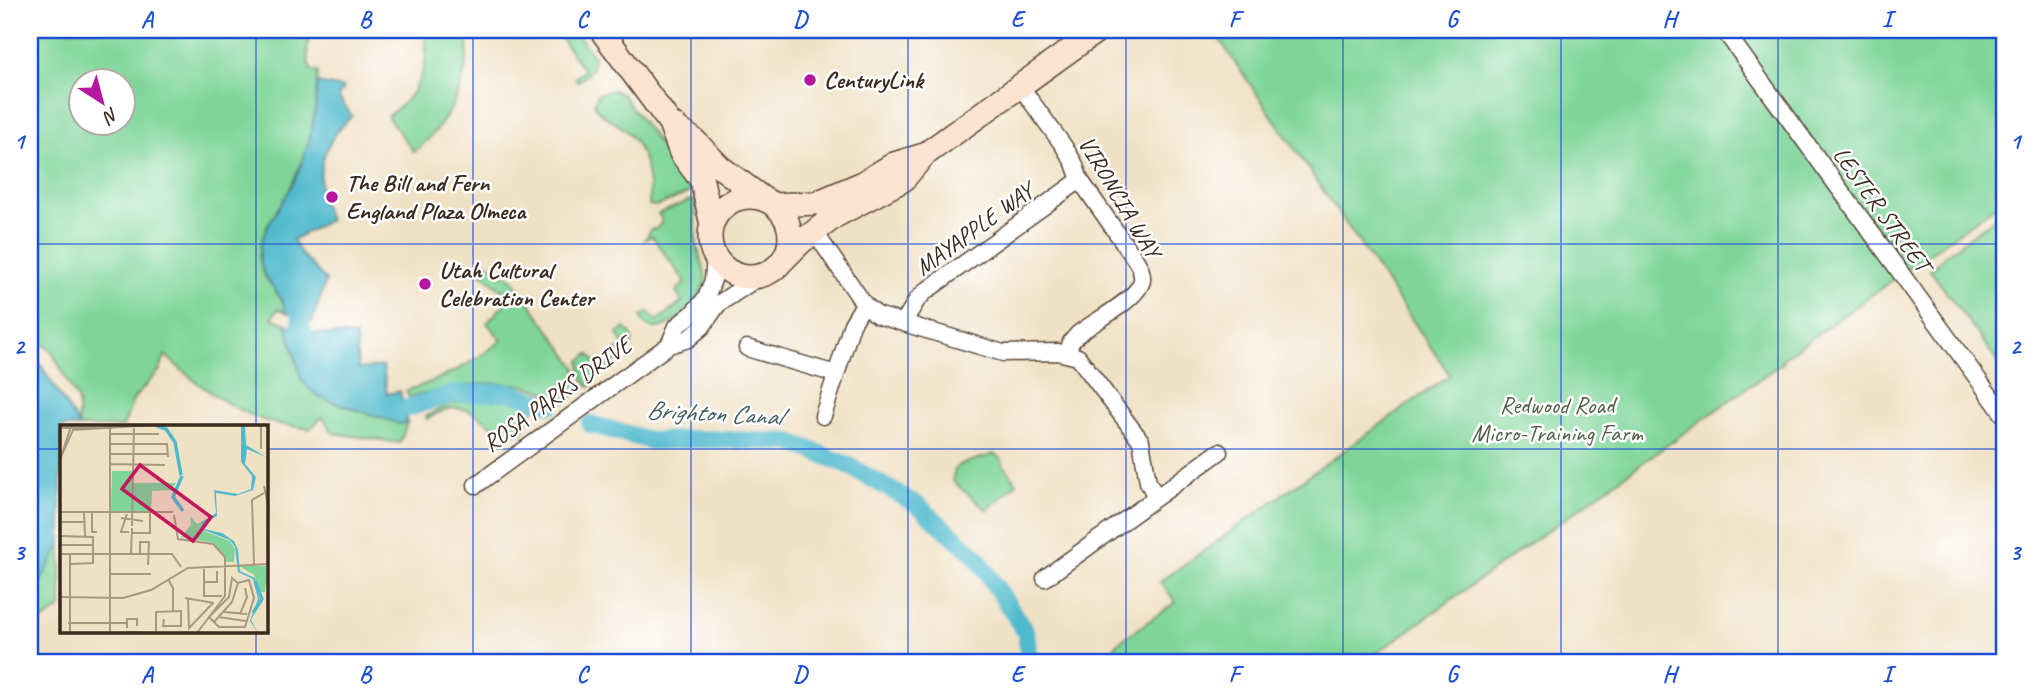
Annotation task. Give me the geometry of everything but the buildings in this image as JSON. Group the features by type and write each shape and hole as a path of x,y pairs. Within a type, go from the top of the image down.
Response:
{"street":[{"path":"601,30 670,124 681,153 702,181 712,225"},
{"name":"ROSA PARKS DRIVE","path":"475,485 669,345 688,339 702,327 718,304 771,269 814,231 842,212 903,180 924,155 1098,30"},
{"name":"LESTER STREET","path":"1724,30 2004,415"},
{"name":"VIRONCIA WAY","path":"1020,86 1063,145 1080,180 1139,266 1142,280 1134,293 1078,334 1068,352"},
{"path":"670,124 694,140 720,167 769,202 782,213 790,233 786,254 771,269 741,276 722,266 715,257 710,236 716,216 733,201 743,198 769,202"},
{"name":"ROSA PARKS DRIVE","path":"769,202 816,203 863,183 894,164 924,155"},
{"name":"MAYAPPLE WAY","path":"903,323 926,291 1080,180"},
{"path":"814,231 864,304 877,315 1003,353 1068,352 1080,359 1139,438 1143,447 1148,482 1156,498"},
{"name":"ROSA PARKS DRIVE","path":"669,345 677,326 706,298 713,280 715,257"},
{"path":"823,416 852,324 864,304"},
{"path":"747,348 836,374"},
{"path":"1045,578 1219,452"}],"green space":[{"path":"30,30 312,30 307,50 311,70 318,72 315,122 306,152 285,200 267,226 259,257 264,275 284,303 285,312 278,309 272,318 286,324 302,381 400,424 407,423 400,443 333,433 323,417 309,429 266,421 238,409 212,393 165,355 160,370 134,398 124,425 78,425 78,401 52,352 30,332"},
{"path":"424,30 468,30 468,48 462,82 449,112 428,140 414,152 387,116 407,100 420,79 426,56"},
{"path":"555,30 574,30 594,57 589,72 578,81 575,78 584,70"},
{"name":"Redwood Road Micro-Training Farm","path":"1213,30 2004,30 2004,200 1363,663 1101,663 1119,642 1176,602 1160,582 1450,375"},
{"path":"613,90 622,94 692,190 689,193 657,206 649,205 649,182 640,151 628,133 601,114 594,104 598,94"},
{"path":"691,200 695,201 696,240 705,282 702,291 686,311 676,320 655,328 647,325 641,316 648,312 657,321 682,302 676,291 686,283 652,236 645,240 651,229 660,225 662,219 658,214"},
{"path":"2004,211 2004,370 1930,270 1944,256"},
{"path":"486,262 513,280 576,367 578,384 582,389 564,403 547,393 509,384 468,385 409,397 406,391 457,370 502,340 487,323 511,297 480,272"},
{"path":"625,328 631,334 630,347 599,375 590,387 583,379 580,361 589,354 598,364 624,345 618,334"},
{"path":"482,399 523,400 534,408 523,432 512,434 503,432 479,416 460,408 447,409 427,419 426,417 448,404"},
{"path":"994,454 1001,458 1017,483 987,510 952,481 959,465"},
{"path":"60,514 60,609 30,629 30,570"}],"water":[{"path":"317,83 344,88 338,96 352,116 333,138 322,164 321,192 329,220 293,240 301,254 326,280 312,322 285,312 281,298 262,267 260,249 267,228 291,187 309,142"},
{"path":"286,324 315,333 356,336 358,369 383,366 387,394 400,391 407,423 400,424 318,397 302,381"},
{"path":"30,348 79,425 60,425 60,547 30,600"}],"waterway":[{"path":"298,294 302,330 312,351"},
{"name":"Brighton Canal","path":"380,406 404,409 453,394 508,392 551,405"},
{"name":"Brighton Canal","path":"590,424 652,441 701,439 791,442 848,465 919,506 976,556 1026,633 1030,663"}],"place":[{"name":"CenturyLink","path":"810,80"},
{"name":"The Bill and Fern England Plaza Olmeca","path":"332,197"},
{"name":"Utah Cultural Celebration Center","path":"425,284"}]}
